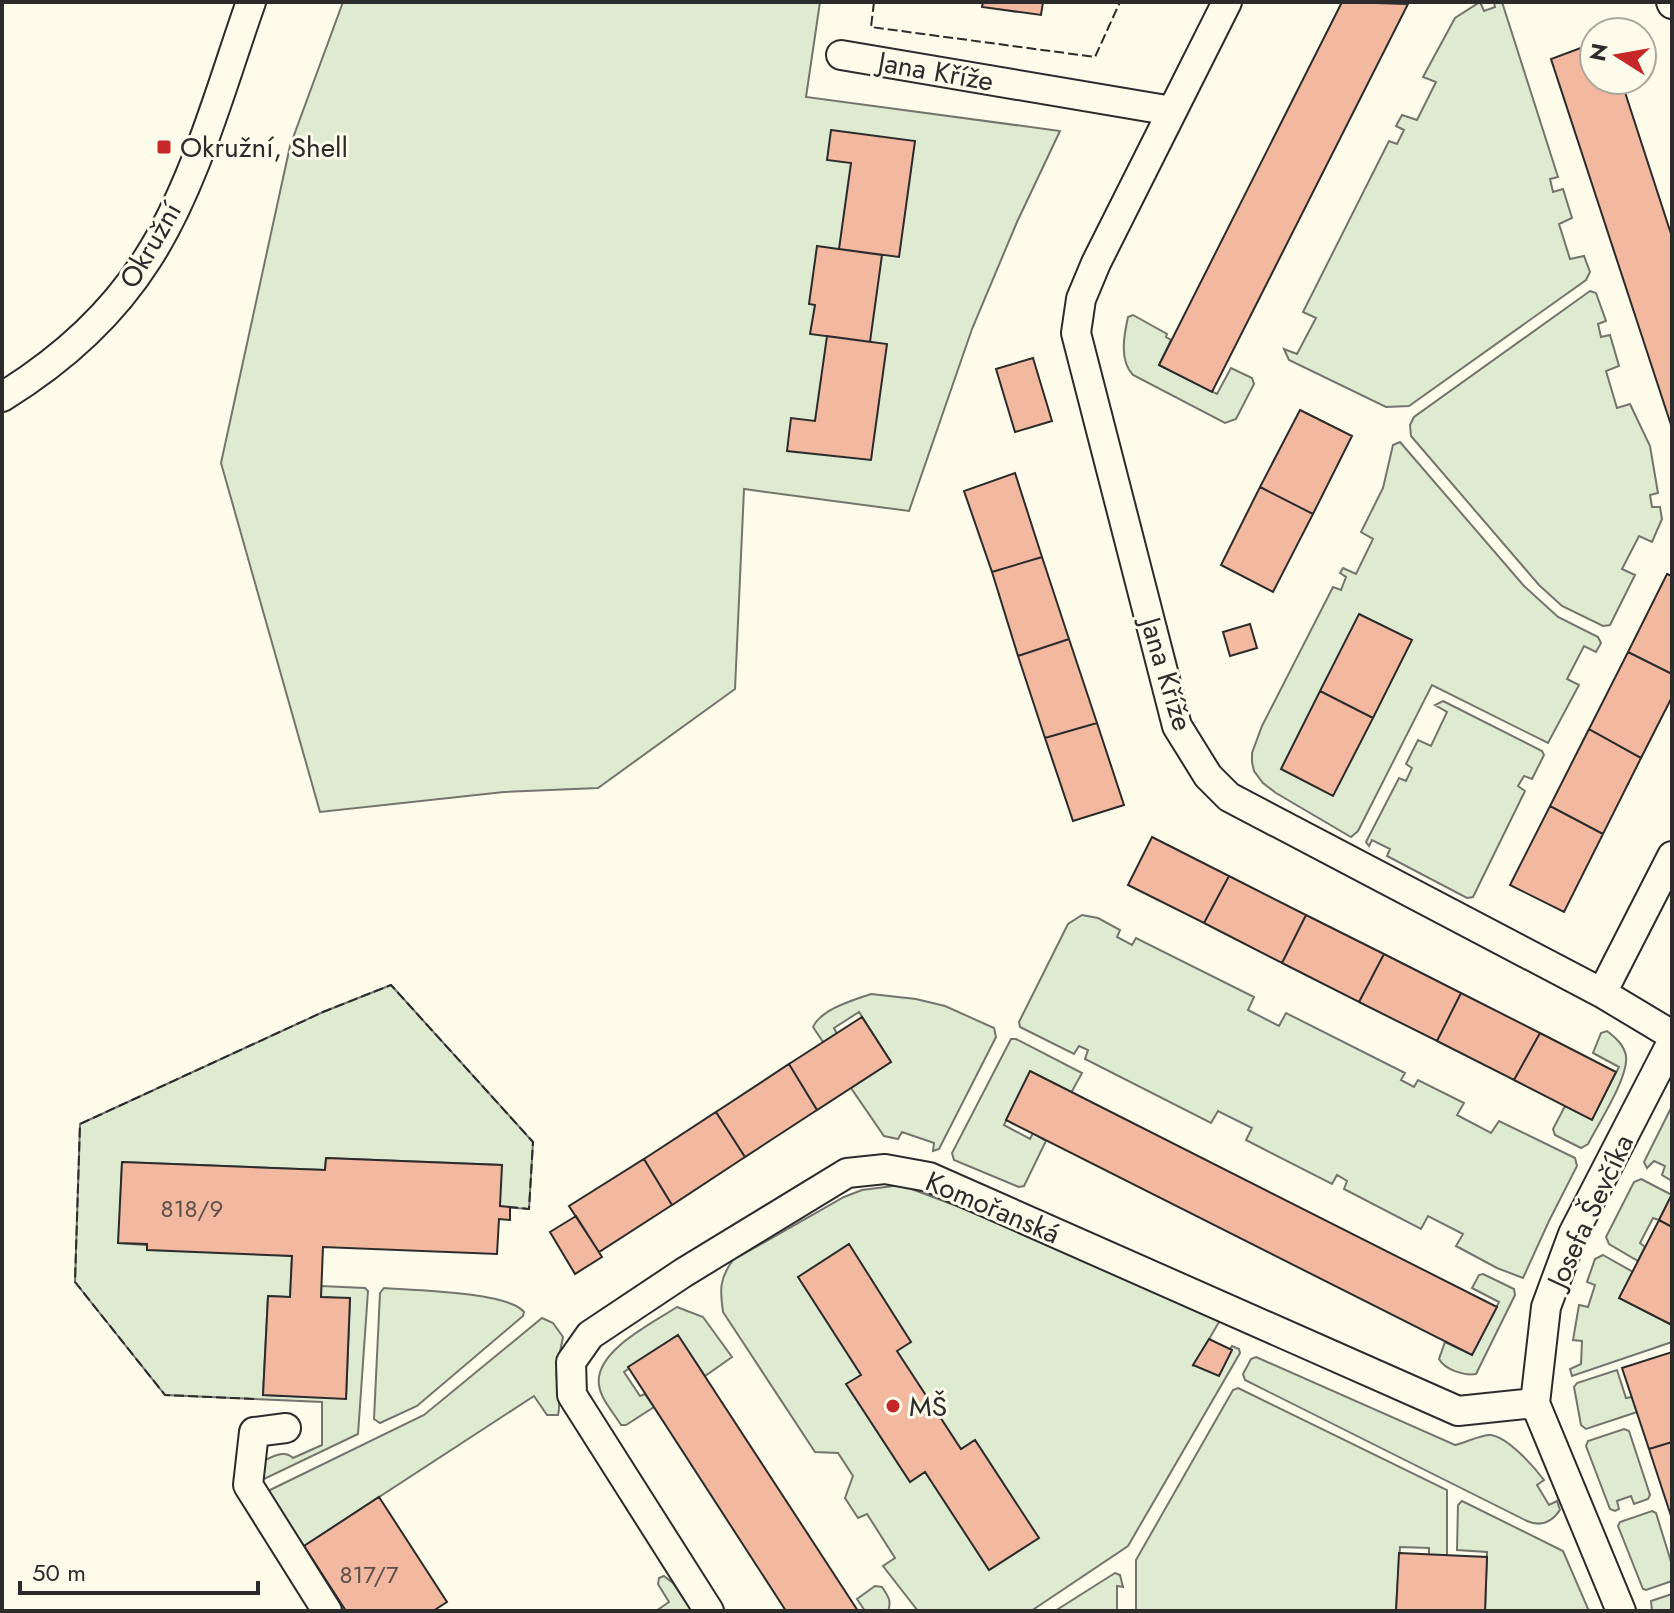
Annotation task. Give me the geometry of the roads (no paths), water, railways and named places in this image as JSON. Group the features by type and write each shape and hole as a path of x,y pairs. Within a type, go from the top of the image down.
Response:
{"street":[{"name":"Okružní","path":"2,397 29,381 76,342 126,290 148,258 173,211 194,161 251,2"},
{"name":"Jana Kříže","path":"1227,2 1081,299 1076,333 1177,726 1208,776 1229,797 1602,993 1672,1035"},
{"name":"Jana Kříže","path":"841,55 1172,111"},
{"path":"1602,993 1672,856"},
{"name":"Josefa Ševčíka","path":"1621,1611 1535,1403 1546,1307 1568,1249 1672,1042"},
{"name":"Komořanská","path":"709,1611 572,1395 571,1362 590,1335 683,1273 847,1173 885,1169 929,1177 1458,1411 1535,1403"},
{"path":"286,1428 254,1432 248,1485 327,1611"}],"place":[{"name":"Okružní, Shell","path":"164,147"},
{"name":"MŠ","path":"893,1406"}]}
